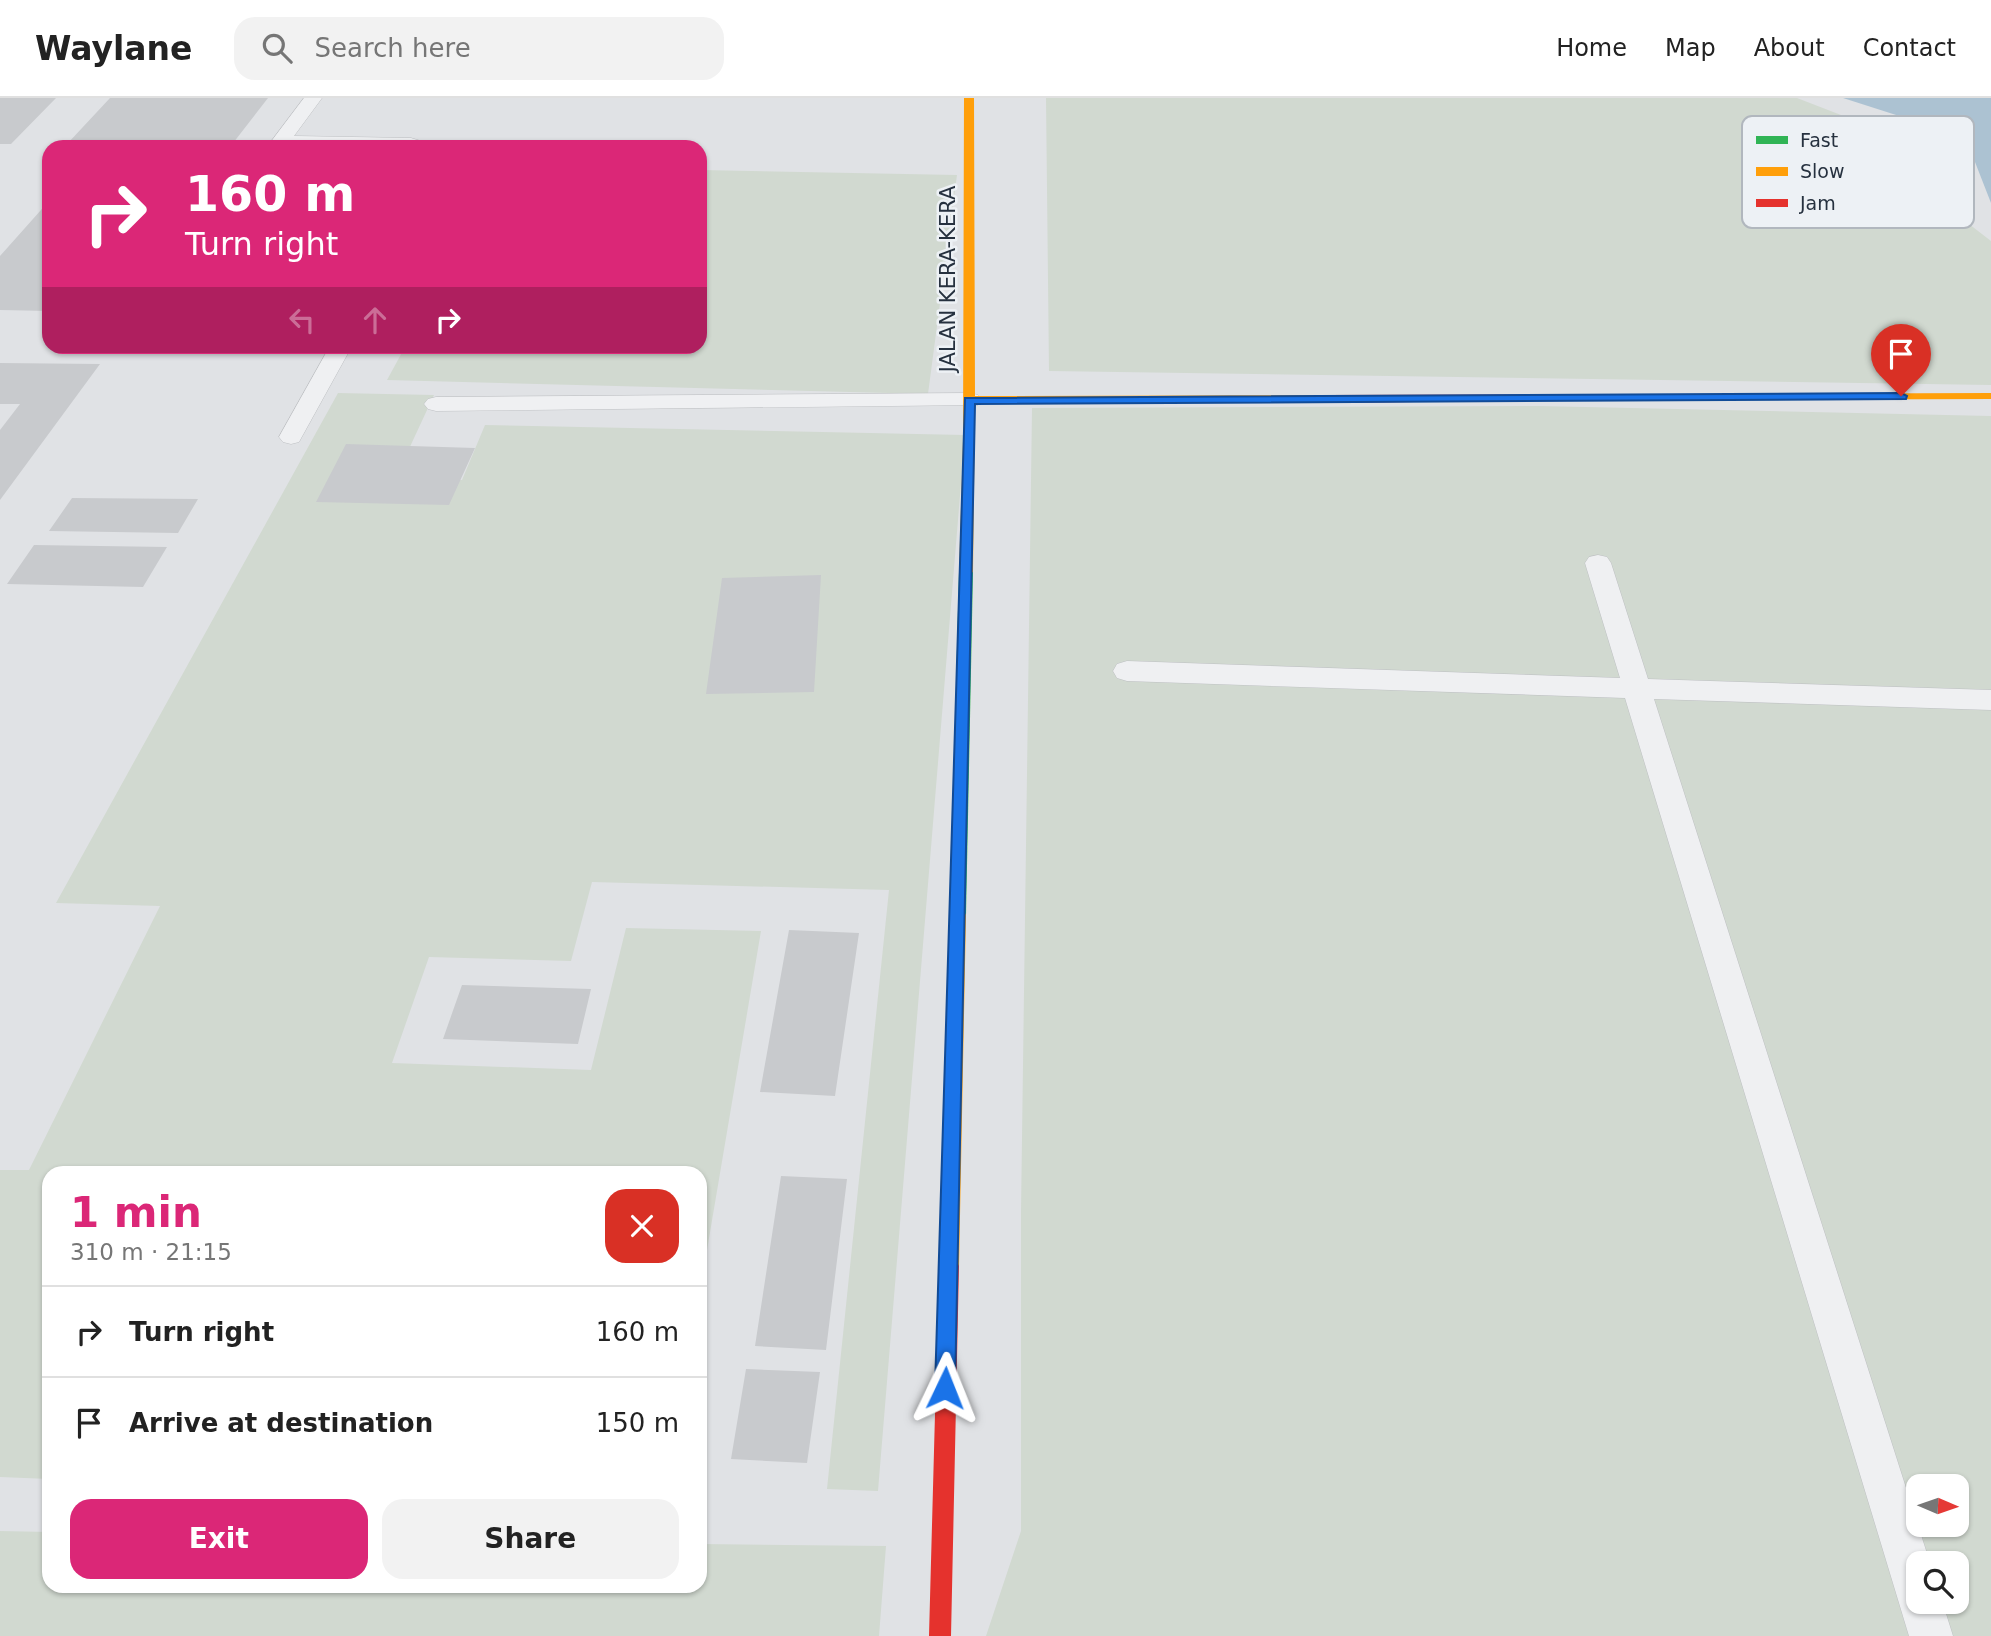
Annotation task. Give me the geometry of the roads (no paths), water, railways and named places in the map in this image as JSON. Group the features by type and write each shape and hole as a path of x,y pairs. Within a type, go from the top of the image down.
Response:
{"street":[{"name":"JALAN KERA-KERA","path":"940,1636 970,400 969,98"},
{"path":"970,400 1991,396"}],"lane":[{"path":"282,140 313,98"},
{"path":"291,437 337,354"},
{"path":"436,404 970,400"},
{"path":"1598,563 1906,1555"},
{"path":"1127,671 1991,700"},
{"path":"1924,1614 1931,1636"}],"water":[{"path":"1843,98 1991,98 1991,203 1974,161 1974,116 1899,116"}]}
